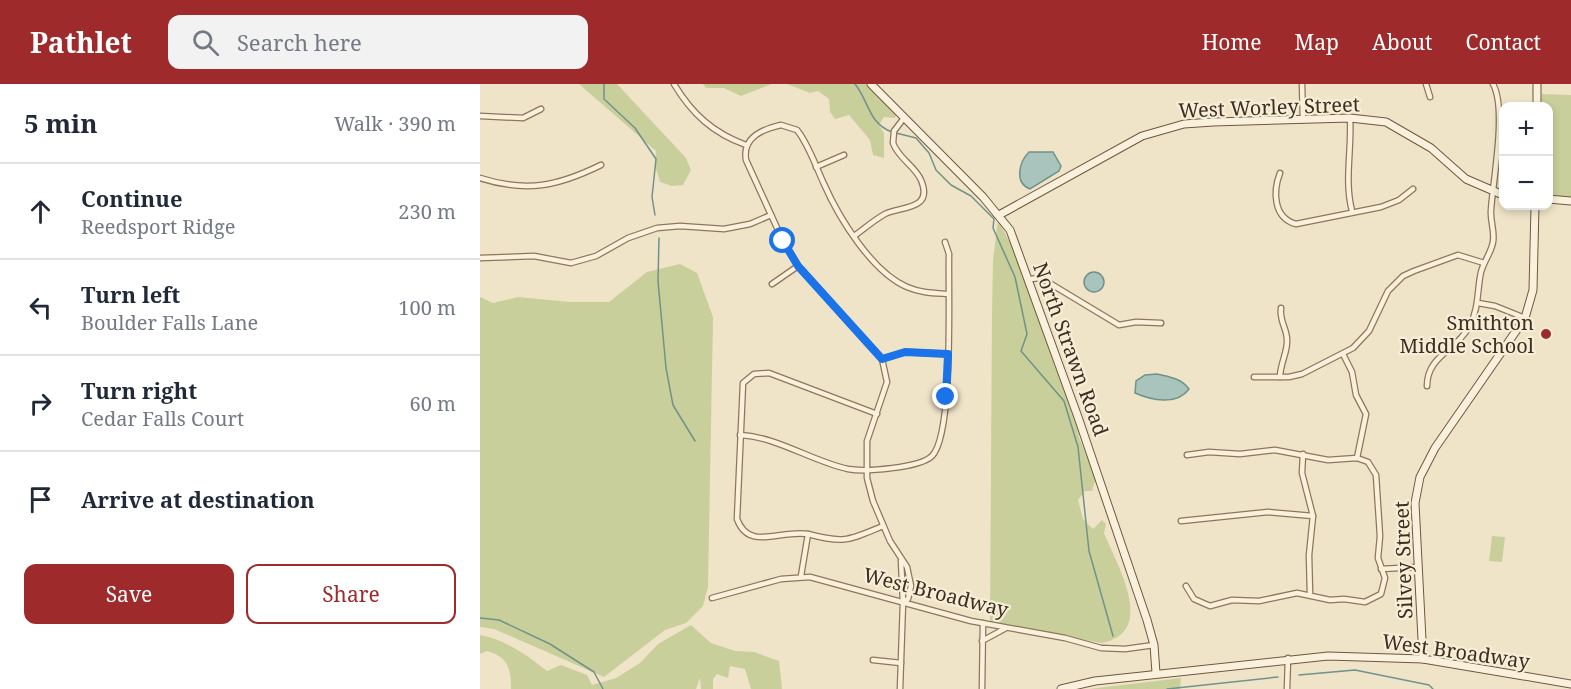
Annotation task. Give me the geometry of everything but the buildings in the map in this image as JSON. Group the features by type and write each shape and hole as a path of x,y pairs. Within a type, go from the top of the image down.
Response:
{"street":[{"path":"674,84 697,117 712,129 746,145"},
{"name":"North Strawn Road","path":"871,84 999,215 1010,230 1030,279 1154,645 1156,673"},
{"path":"1302,84 1303,120"},
{"path":"1426,84 1430,97"},
{"path":"1427,386 1431,365 1459,341 1469,328 1478,303 1484,263 1493,240 1491,208 1500,108 1492,84"},
{"path":"1537,84 1537,102"},
{"path":"480,116 523,118 541,109"},
{"path":"854,236 890,212 912,208 923,196 920,178 893,143 897,125 903,118"},
{"path":"1350,118 1352,147 1347,182 1352,211"},
{"name":"West Worley Street","path":"999,215 1120,146 1160,129 1184,124 1350,118 1386,122 1406,131 1431,148 1466,179 1499,194"},
{"path":"900,689 903,602 901,561 870,491 866,469 867,441 887,382 882,359 798,266 746,160 746,145 751,138 782,124 797,130 837,212 854,236 885,271 898,282 925,292 948,294"},
{"path":"816,167 844,154"},
{"path":"480,178 514,187 539,186 572,178 601,165"},
{"path":"1280,173 1277,181 1277,206 1289,223 1304,223 1392,204 1413,189"},
{"path":"1553,199 1571,201"},
{"name":"Silvey Street","path":"1423,659 1415,503 1420,477 1435,448 1525,318 1533,290 1535,210"},
{"path":"480,258 534,256 556,262 581,262 628,238 657,228 680,226 724,229 750,224 771,215"},
{"path":"740,435 766,439 842,467 866,469 921,463 937,449 943,430 948,354 949,254 945,242"},
{"path":"1254,377 1302,374 1343,354 1369,331 1388,291 1403,276 1458,255 1484,263"},
{"path":"772,284 798,266"},
{"path":"1030,279 1041,278 1119,325 1136,322 1161,323"},
{"path":"1478,303 1495,306 1525,318"},
{"path":"1280,377 1281,360 1287,344 1286,331 1280,319 1281,308"},
{"path":"882,359 905,352 948,354"},
{"path":"1343,354 1352,372 1356,395 1366,414 1357,459"},
{"path":"877,414 769,373 748,377 743,383 737,519 741,530 749,537 759,539 798,532 828,540 846,541 884,526"},
{"path":"1186,586 1194,599 1210,606 1232,600 1258,601 1284,594 1310,594 1330,600 1365,602 1382,594 1385,584 1378,558 1380,536 1376,475 1372,466 1357,459 1328,460 1303,454 1263,450 1240,454 1209,452 1187,455"},
{"path":"1303,454 1302,473 1313,516 1309,555 1310,594"},
{"path":"1181,521 1268,512 1313,516"},
{"path":"801,576 808,534"},
{"path":"1381,569 1418,567"},
{"name":"West Broadway","path":"711,598 801,576 983,623 1101,648 1125,649 1154,645"},
{"path":"982,689 983,623"},
{"path":"982,641 1008,628"},
{"name":"West Broadway","path":"1061,689 1095,681 1156,673 1288,658 1339,656 1423,659 1571,684"},
{"path":"1287,689 1288,658"},
{"path":"873,660 901,663"}],"green space":[{"path":"579,84 617,84 686,158 691,170 683,185 672,186 660,182 655,165 656,151"},
{"path":"703,84 772,84 741,96 724,88 706,88"},
{"path":"787,84 869,84 896,115 895,118 884,117 879,125 884,133 884,158 873,155 870,140 849,115 835,119 830,112 829,99 818,91 810,93"},
{"path":"1542,94 1571,95 1571,198 1553,195 1553,102 1541,102"},
{"path":"998,220 1014,250 1078,426 1079,437 1096,478 1092,491 1085,491 1078,500 1083,519 1093,529 1102,520 1106,524 1104,533 1129,596 1130,612 1127,626 1118,637 1101,643 990,622 993,260"},
{"path":"680,264 697,273 713,317 708,587 703,606 686,623 665,630 604,677 494,629 480,627 480,297 493,303 518,297 570,302 609,302 647,272"},
{"path":"1492,536 1505,537 1502,562 1489,561"},
{"path":"691,625 711,643 735,651 754,652 779,661 782,689 751,689 745,669 730,666 728,678 717,674 713,679 713,689 701,689 700,678 696,689 511,689 509,669 504,660 487,651 480,654 480,635 490,637 516,649 547,671 561,665 587,675 592,685 616,678 640,663 658,644"},
{"path":"1181,678 1180,689 1089,689"}],"water":[{"path":"1029,152 1053,152 1061,166 1059,171 1030,189 1025,186 1020,177 1023,161"},
{"path":"1094,272 1101,275 1104,282 1101,289 1094,292 1087,289 1084,282 1087,275"},
{"path":"1157,374 1179,380 1189,389 1178,398 1171,400 1148,398 1135,393 1136,381 1145,375"}],"waterway":[{"path":"604,84 604,99 635,128 656,159 652,197 655,215"},
{"path":"855,84 873,117 884,128 892,132"},
{"path":"896,133 916,138 929,153 936,170 951,185 971,196 994,219 993,228 1015,277 1027,334 1021,351 1064,401 1078,447 1089,551 1113,636"},
{"path":"659,238 658,281 666,368 673,405 695,441"},
{"path":"480,618 499,620 550,644 594,672 603,689"},
{"path":"1299,675 1355,670 1429,685 1433,689"},
{"path":"1167,689 1278,677"}],"place":[{"name":"Smithton Middle School","path":"1546,334"}],"route":[{"path":"783,241 798,266 877,350 882,359 905,352 948,354 946,397"}]}
